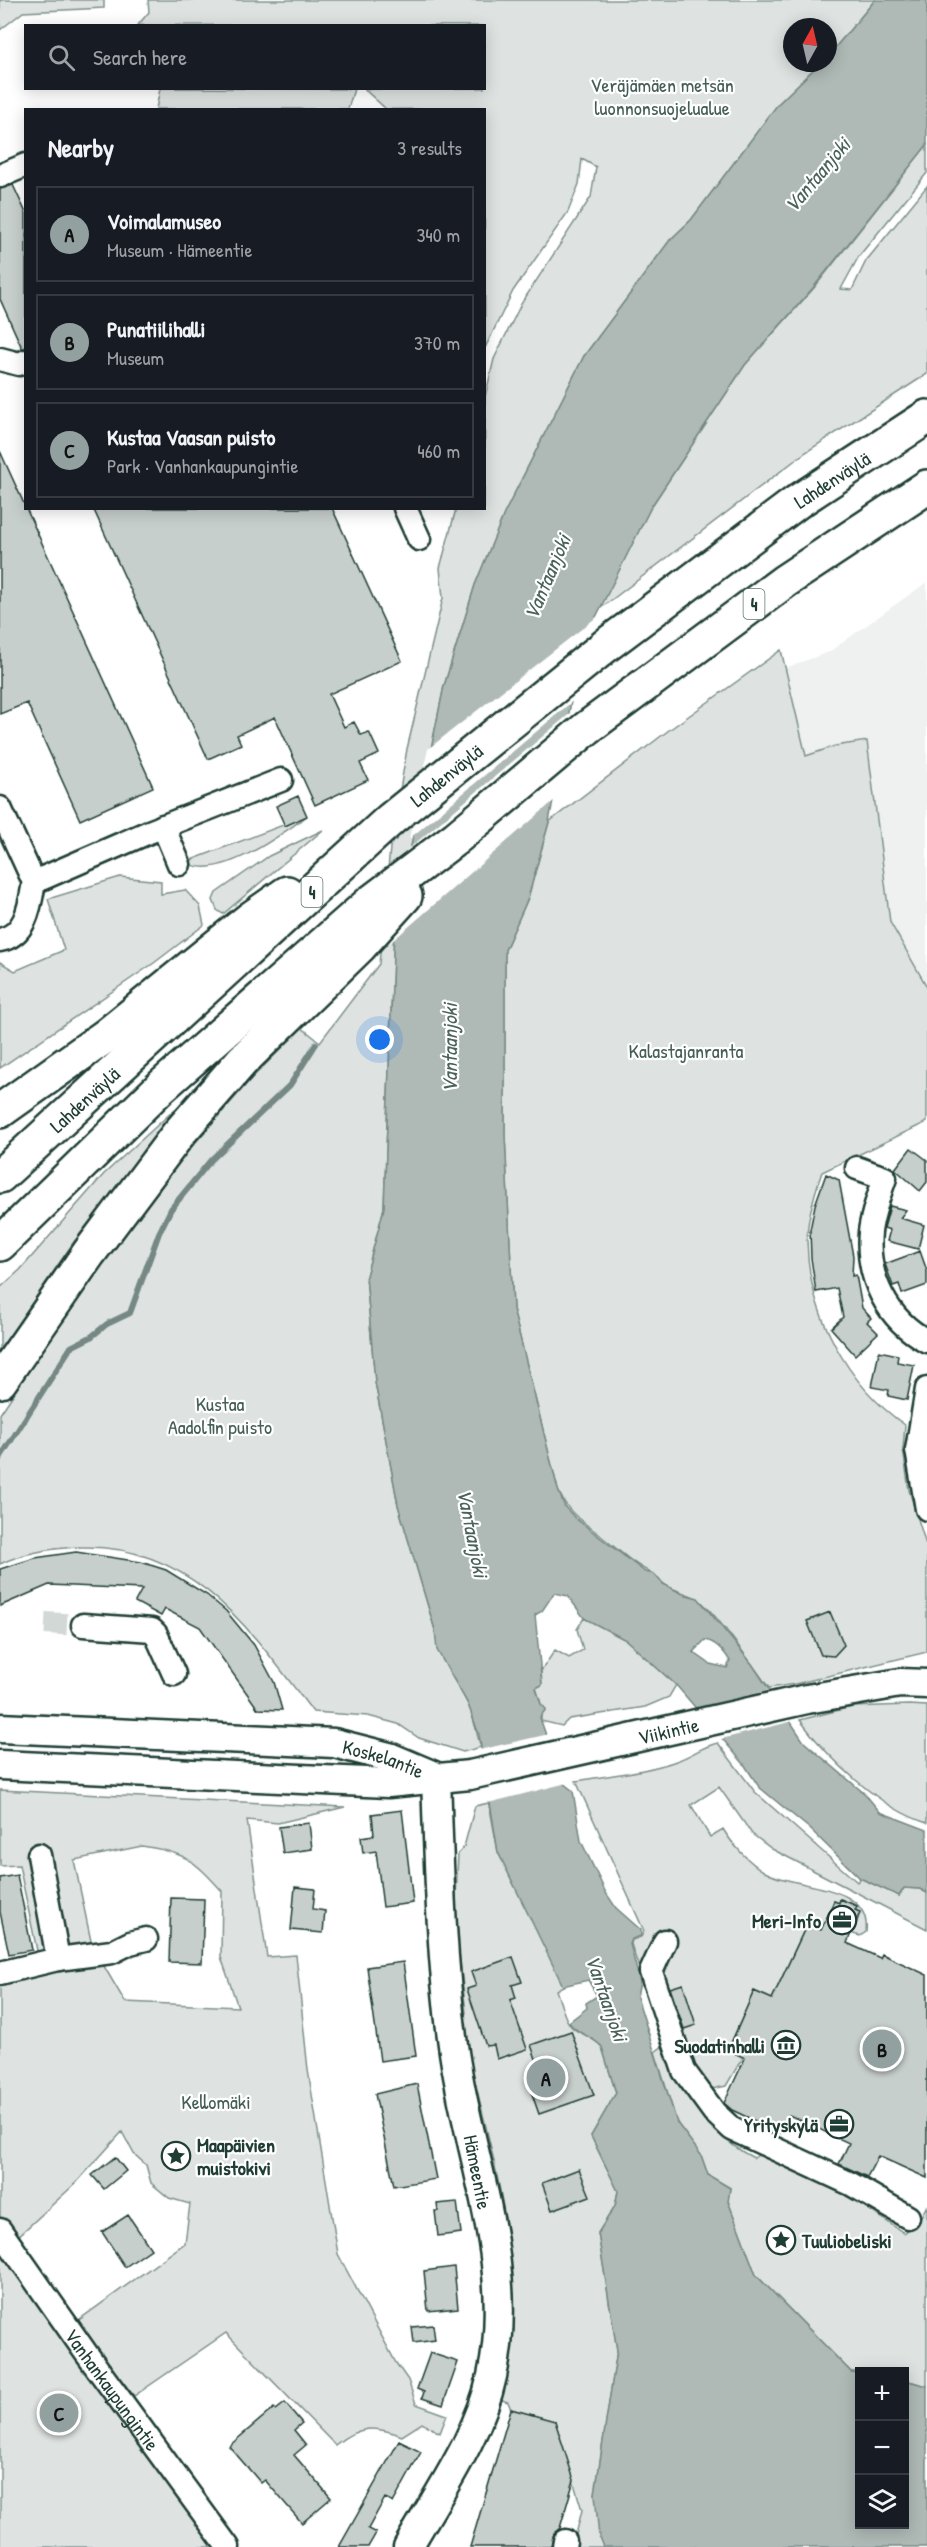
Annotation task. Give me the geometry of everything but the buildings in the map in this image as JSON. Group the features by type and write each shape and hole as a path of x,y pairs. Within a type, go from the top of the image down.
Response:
{"highway":[{"name":"Lahdenväylä","path":"0,1176 392,819 609,643 797,502 927,417"},
{"name":"4","path":"0,1244 162,1086 370,903 456,838 586,728 785,581 927,487"},
{"path":"0,1133 107,1035 250,918 392,819"},
{"path":"0,1381 89,1253 179,1133 242,1061 359,947 456,838"},
{"path":"0,1111 107,1035"}],"main road":[{"name":"Viikintie","path":"436,1777 482,1772 704,1724 807,1699 914,1683 927,1672"},
{"name":"Koskelantie","path":"0,1728 334,1743 382,1755 436,1777"},
{"name":"Koskelantie","path":"0,1765 388,1784 436,1777"},
{"name":"Hämeentie","path":"408,2547 479,2416 492,2378 499,2321 497,2273 453,2047 443,1954 436,1777"}],"street":[{"path":"0,176 24,166"},
{"path":"0,359 19,364 24,362"},
{"path":"406,510 420,538"},
{"path":"34,882 164,826 281,780"},
{"path":"0,808 34,882 24,922 17,933 0,940"},
{"path":"164,826 179,864"},
{"path":"857,1168 885,1178 870,1232 873,1275 894,1315 927,1341"},
{"path":"927,1389 917,1450 927,1509"},
{"path":"83,1625 152,1630 174,1674"},
{"path":"39,1855 58,1959"},
{"path":"0,1973 58,1959 112,1952 130,1943 146,1939"},
{"path":"665,1941 651,1972 684,2071 714,2112 732,2129 850,2184 908,2217"},
{"name":"Vanhankaupungintie","path":"0,2230 86,2353 216,2527 228,2547"}],"shaded area":[{"path":"927,582 927,1058 806,757 785,668 829,652"}],"green space":[{"path":"0,0 104,0 104,8 23,12 0,30"},
{"path":"148,0 875,0 837,45 837,18 783,18 783,72 811,72 778,104 691,220 670,240 584,356 504,514 475,585 444,686 394,929 384,1208 366,1276 375,1382 398,1505 440,1652 469,1707 481,1747 463,1752 419,1738 398,1724 368,1716 313,1712 267,1652 216,1598 187,1576 156,1560 120,1550 80,1547 39,1551 0,1564 0,1414 99,1266 174,1167 252,1078 302,1028 320,1042 379,964 390,848 407,749 443,598 440,568 456,510 486,510 486,393 494,359 521,304 591,197 596,167 582,159 579,184 568,212 513,291 486,346 486,108 385,108 365,90 486,90 486,24 139,24 149,12"},
{"path":"160,90 354,90 348,108 156,108"},
{"path":"927,145 927,173 859,256 841,289 852,290 866,261 927,186 927,374 806,452 597,611 651,507 745,365 814,288"},
{"name":"Kalastajanranta","path":"781,650 806,756 835,746 867,741 890,922 927,987 927,1122 822,1172 810,1214 807,1240 814,1293 834,1344 865,1389 905,1425 903,1449 909,1490 927,1548 927,1652 795,1684 769,1688 703,1603 693,1596 667,1586 655,1575 638,1566 576,1516 558,1490 513,1309 505,1134 505,950 528,898 549,822 669,730"},
{"path":"307,816 265,844 231,862 199,867 186,862"},
{"path":"323,830 223,914 217,910 213,900 216,893 269,856"},
{"path":"120,877 161,881 161,894 185,890 200,906 204,925 154,963 0,1068 0,962 15,971 64,950 48,899"},
{"path":"181,1106 73,1243 0,1350 0,1288 20,1270 104,1174"},
{"path":"584,1618 626,1640 676,1685 669,1697 645,1707 569,1719 562,1726 541,1721 541,1704 536,1688 542,1684 541,1671 555,1650 569,1658 583,1650 577,1629"},
{"path":"927,1706 927,1823 909,1816 873,1794 840,1766 800,1720 851,1707"},
{"path":"718,1743 755,1792 857,1882 860,1878 899,1896 904,1888 920,1889 927,1893 927,1929 772,1849 752,1834 719,1787 691,1805 710,1837 723,1829 741,1853 765,1872 844,1896 857,1904 865,1916 866,1932 860,1936 853,1934 860,1913 856,1910 857,1906 841,1899 839,1903 834,1901 827,1917 827,1934 807,1924 772,1999 754,1991 728,2050 743,2057 726,2086 707,2090 682,2087 697,2108 732,2145 754,2158 761,2153 831,2184 904,2233 919,2221 927,2205 927,2386 909,2381 909,2367 855,2367 855,2372 851,2372 756,2275 728,2201 730,2188 708,2175 701,2155 677,2123 655,2052 664,2045 631,1944 632,1940 641,1937 644,1931 576,1781 654,1768 679,1760"},
{"name":"Kellomäki","path":"0,1790 345,1807 278,1823 247,1820 267,1957 296,1955 308,2070 338,2254 396,2363 408,2380 416,2404 447,2415 440,2433 422,2423 402,2436 383,2430 367,2429 351,2434 335,2445 226,2333 134,2396 76,2322 185,2243 190,2204 169,2198 151,2183 146,2165 134,2154 122,2132 77,2182 15,2239 0,2218 0,1969 39,1960 19,1865 0,1866","holes":["142,1846 157,1848 188,1859 222,1891 221,1957 238,2007 125,2002 92,1946 74,1860"]},
{"path":"489,1803 498,1852 560,1976 563,1986 556,1990 565,2017 574,2029 602,2047 616,2093 591,2136 618,2191 615,2206 598,2233 617,2350 595,2494 603,2547 573,2547 582,2510 555,2421 511,2409 508,2402 499,2399 510,2354 513,2306 510,2257 493,2157 459,2015 466,2013 455,1918 458,1854 464,1847 475,1806"},
{"path":"0,2249 220,2547 0,2547"}],"water":[{"name":"Vantaanjoki","path":"875,0 927,0 927,145 813,288 745,365 651,507 581,647 549,822 528,898 505,950 505,1134 513,1309 558,1490 565,1507 575,1518 645,1572 654,1574 663,1584 683,1594 698,1598 752,1664 804,1742 865,1794 880,1812 927,1830 927,1893 920,1889 904,1888 899,1896 860,1878 810,1829 759,1787 744,1764 676,1685 626,1640 584,1618 568,1596 554,1593 542,1611 535,1615 542,1685 536,1688 541,1704 546,1709 540,1717 541,1721 563,1783 573,1791 581,1841 606,1893 616,1908 641,1930 641,1936 632,1939 630,1944 640,1982 637,1997 677,2123 701,2155 708,2175 730,2188 728,2201 756,2275 851,2372 855,2372 855,2529 909,2529 909,2381 927,2386 927,2547 603,2547 599,2537 595,2494 617,2350 598,2233 615,2206 618,2191 591,2136 616,2093 602,2047 575,2029 569,2022 587,2008 586,2003 597,1996 588,1980 563,1986 498,1852 479,1735 468,1704 437,1650 435,1630 398,1505 375,1382 366,1276 384,1208 394,929 444,686 475,585 504,514 584,356 670,240 691,220 778,104 811,72 837,72 837,45","holes":["705,1640 713,1643 728,1657 730,1661 727,1668 710,1664 693,1652"]}],"pier":[{"path":"598,616 584,648 575,699 409,839 428,749"},
{"path":"573,711 556,799 390,943 406,851"},
{"path":"773,1689 794,1721 717,1740 692,1709"},
{"path":"549,1734 567,1783 488,1803 479,1750"}],"waterway":[{"path":"0,1458 71,1347 91,1337 107,1324 130,1313 159,1233 171,1209 211,1160 290,1085 316,1044"}],"tunnel":[{"path":"45,1623 83,1625"}],"place":[{"name":"Meri-Info","path":"842,1920"},
{"name":"Suodatinhalli","path":"786,2045"},
{"name":"Punatiilihalli","path":"882,2049"},
{"name":"Voimalamuseo","path":"546,2078"},
{"name":"Yrityskylä","path":"839,2124"},
{"name":"Maapäivien muistokivi","path":"176,2156"},
{"name":"Tuuliobeliski","path":"781,2240"},
{"name":"Kustaa Vaasan puisto","path":"59,2413"}],"park label":[{"name":"Veräjämäen metsän luonnonsuojelualue","path":"662,96"},
{"name":"Kustaa Aadolfin puisto","path":"220,1414"}]}
